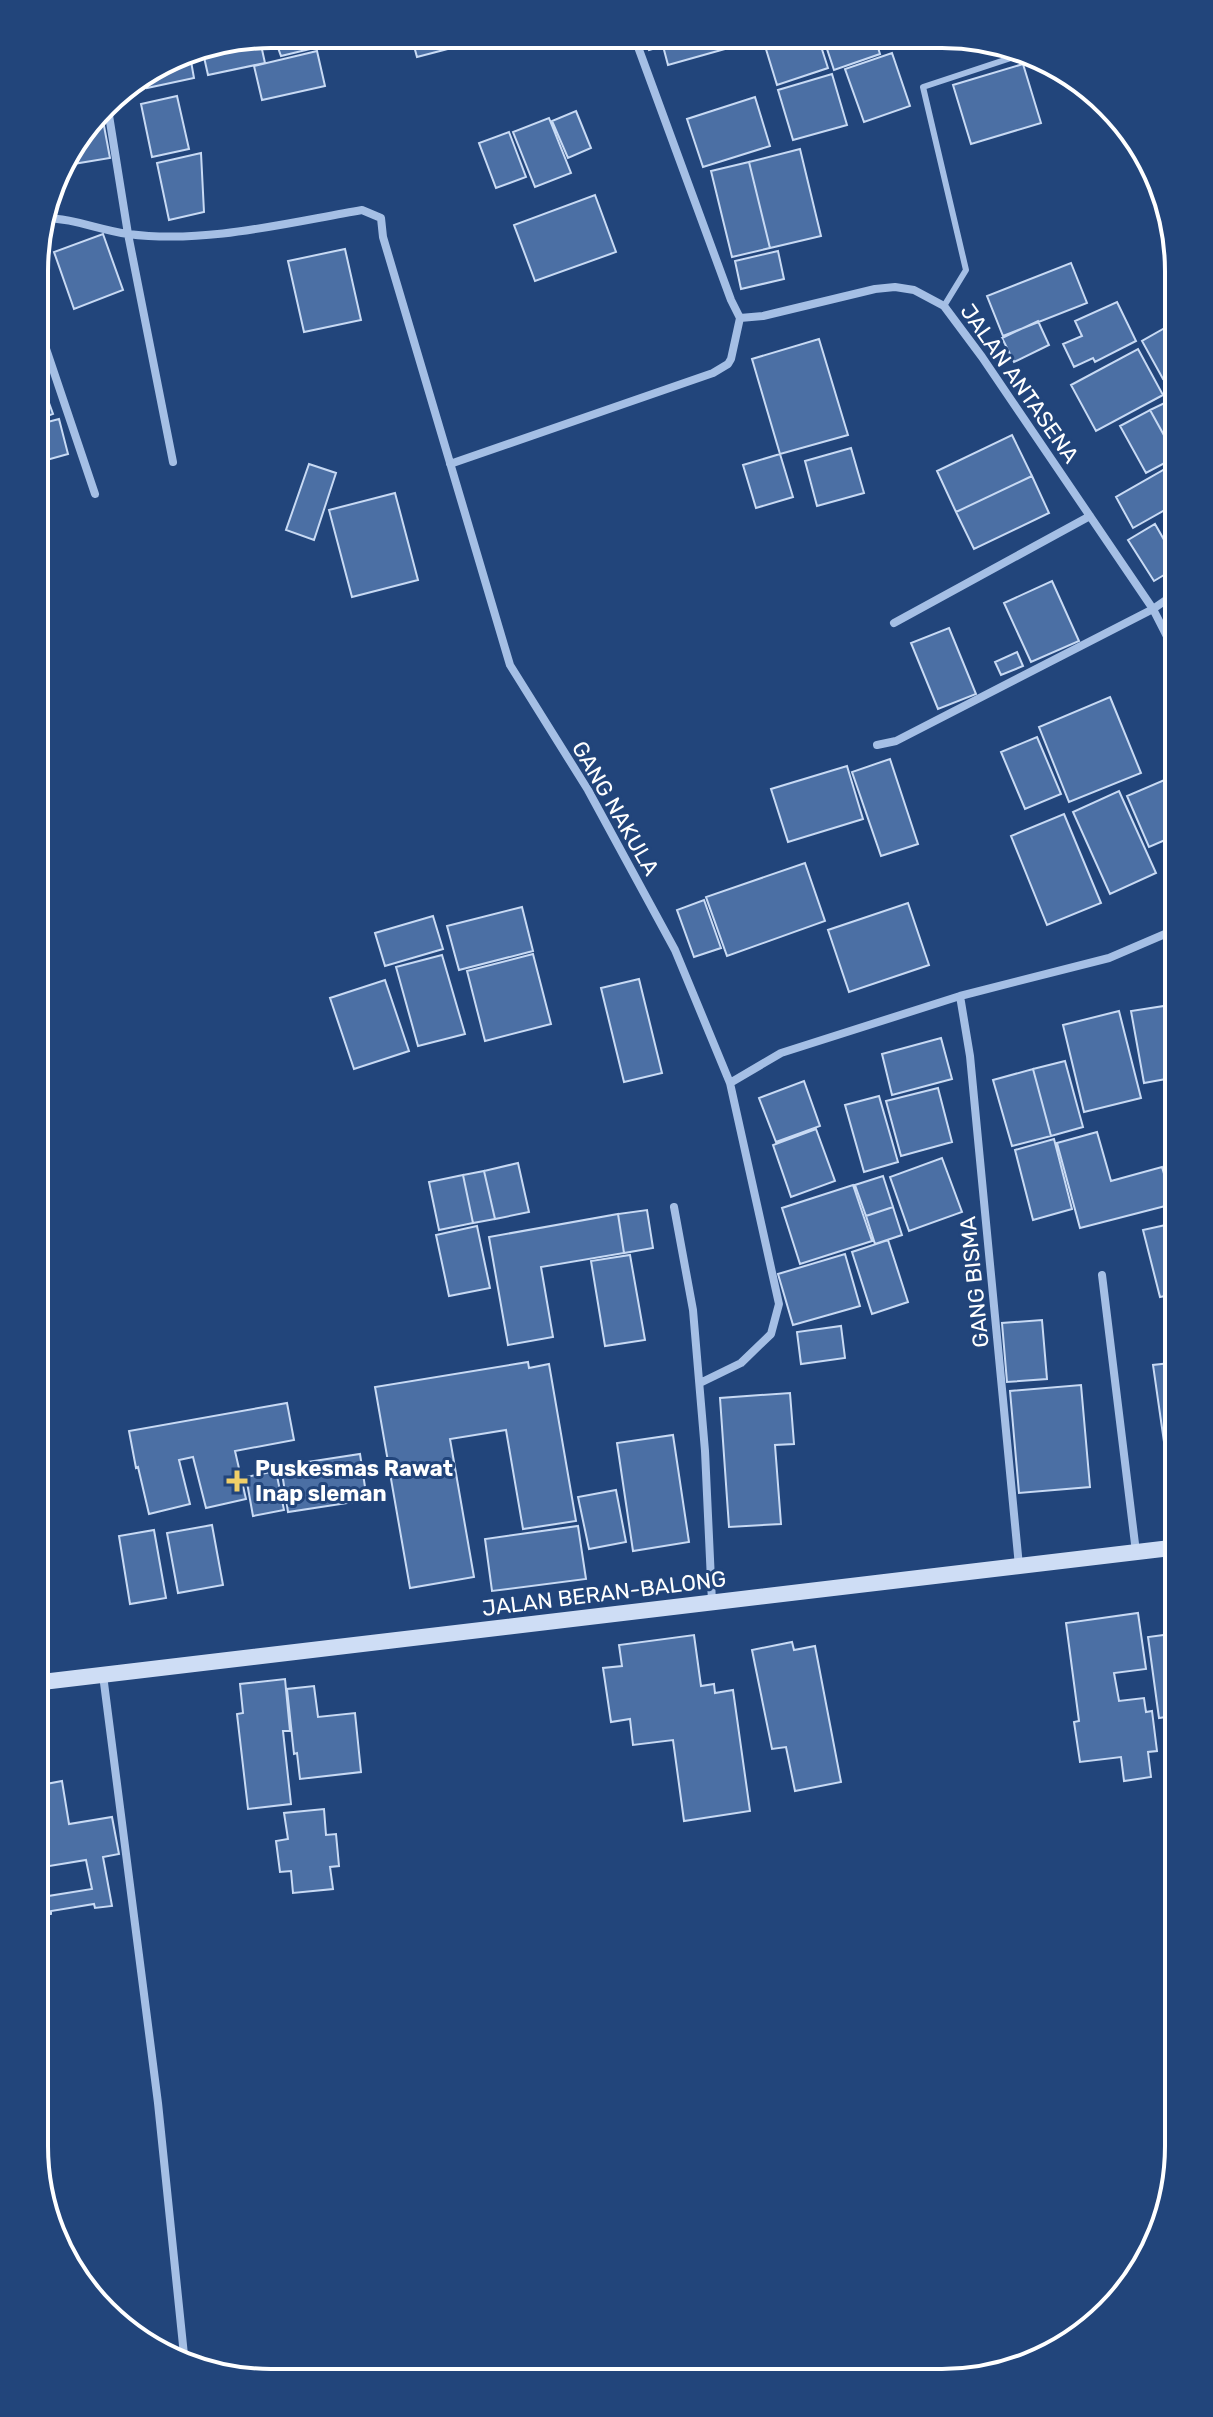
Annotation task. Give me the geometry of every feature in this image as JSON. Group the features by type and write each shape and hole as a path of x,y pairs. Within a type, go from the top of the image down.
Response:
{"main road":[{"name":"JALAN BERAN-BALONG","path":"48,1681 1165,1549"}],"street":[{"path":"450,464 713,373 731,359 740,318 638,48"},
{"path":"109,118 128,234 173,462"},
{"name":"GANG NAKULA","path":"128,234 238,232 362,210 381,218 383,237 510,665 588,790 675,950 730,1083 779,1304 771,1334 741,1363 700,1383"},
{"path":"55,219 78,221 128,234"},
{"name":"JALAN ANTASENA","path":"740,318 763,316 895,287 914,290 944,306 1153,609 1165,633"},
{"path":"48,355 95,494"},
{"path":"894,623 1090,516"},
{"path":"877,745 896,741 1165,601"},
{"path":"730,1083 781,1053 960,996 1109,958 1165,934"},
{"name":"GANG BISMA","path":"960,996 970,1056 1019,1566"},
{"path":"674,1207 693,1310 705,1451 712,1602"},
{"path":"1102,1275 1136,1552"},
{"path":"102,1675 158,2103 184,2350"}],"lane":[{"path":"944,306 966,270 923,87 1009,59"}],"building":[{"path":"278,48 310,49 281,56"},
{"path":"415,48 452,48 417,57"},
{"path":"664,48 728,48 668,65"},
{"path":"766,48 822,48 828,68 777,85"},
{"path":"827,48 878,48 880,54 834,70"},
{"path":"262,49 265,63 208,75 204,59 228,52"},
{"path":"317,51 325,86 262,100 254,66"},
{"path":"892,53 910,106 864,122 845,69"},
{"path":"191,63 194,78 147,88 160,78"},
{"path":"1023,64 1041,123 971,144 953,85"},
{"path":"832,74 847,125 793,140 778,90"},
{"path":"177,96 189,149 152,157 141,104"},
{"path":"755,97 770,146 703,167 687,119"},
{"path":"576,111 591,148 568,158 552,121"},
{"path":"549,118 571,173 535,187 513,132"},
{"path":"104,123 110,158 77,163"},
{"path":"509,132 526,177 496,188 479,143"},
{"path":"800,149 821,236 770,248 749,162"},
{"path":"201,153 204,212 169,220 157,163"},
{"path":"749,162 770,248 732,257 711,171"},
{"path":"595,195 616,252 535,281 514,225"},
{"path":"103,234 123,290 74,309 54,252"},
{"path":"345,249 361,320 304,332 288,261"},
{"path":"778,251 784,279 741,289 735,261"},
{"path":"1071,263 1087,303 1003,336 987,296"},
{"path":"1117,302 1136,341 1095,362 1093,358 1074,367 1063,344 1082,336 1075,321"},
{"path":"1038,321 1049,345 1014,362 1002,338"},
{"path":"1165,328 1165,378 1163,379 1142,341"},
{"path":"819,339 848,435 780,454 752,359"},
{"path":"1138,349 1163,395 1096,431 1071,385"},
{"path":"1165,403 1165,437 1150,410"},
{"path":"1150,410 1165,437 1165,463 1146,473 1120,426"},
{"path":"59,419 68,454 48,460 48,422"},
{"path":"1012,435 1032,476 956,512 937,471"},
{"path":"851,448 864,493 817,506 805,461"},
{"path":"780,454 793,497 756,508 743,465"},
{"path":"309,464 336,473 314,540 286,530"},
{"path":"1165,469 1165,510 1133,528 1116,497"},
{"path":"1032,476 1049,513 974,549 956,512"},
{"path":"395,493 418,580 352,597 329,510"},
{"path":"1155,524 1165,542 1165,574 1154,581 1128,540"},
{"path":"1052,581 1079,641 1031,662 1004,603"},
{"path":"949,628 976,694 938,709 911,643"},
{"path":"1017,652 1023,666 1001,675 995,662"},
{"path":"1110,697 1141,773 1069,802 1039,727"},
{"path":"1037,737 1061,794 1025,809 1001,752"},
{"path":"890,759 918,844 881,856 852,772"},
{"path":"847,766 863,819 788,842 771,789"},
{"path":"1165,780 1165,840 1149,847 1127,796"},
{"path":"1119,791 1156,873 1110,894 1073,812"},
{"path":"1064,814 1101,903 1047,925 1011,836"},
{"path":"805,863 825,921 727,956 706,897"},
{"path":"704,900 721,948 694,957 677,910"},
{"path":"908,903 929,965 849,992 828,930"},
{"path":"522,907 533,951 459,970 447,926"},
{"path":"433,916 443,949 385,966 375,933"},
{"path":"533,954 551,1024 485,1041 467,971"},
{"path":"442,955 465,1034 418,1046 396,967"},
{"path":"639,979 662,1073 624,1082 601,988"},
{"path":"385,980 409,1051 354,1069 330,998"},
{"path":"1164,1006 1165,1079 1144,1083 1131,1011"},
{"path":"1119,1011 1141,1098 1084,1112 1063,1025"},
{"path":"941,1038 952,1079 892,1095 882,1054"},
{"path":"1065,1061 1083,1127 1051,1136 1033,1069"},
{"path":"1033,1069 1051,1136 1012,1146 993,1080"},
{"path":"804,1081 820,1126 776,1142 759,1098"},
{"path":"938,1088 952,1142 901,1156 886,1101"},
{"path":"879,1096 898,1162 864,1172 845,1105"},
{"path":"816,1129 835,1181 791,1197 773,1145"},
{"path":"1097,1132 1111,1181 1162,1167 1165,1206 1080,1228 1057,1143"},
{"path":"1054,1139 1072,1209 1033,1220 1015,1150"},
{"path":"942,1158 962,1212 909,1231 890,1177"},
{"path":"518,1163 529,1212 495,1219 484,1171"},
{"path":"484,1171 495,1219 473,1223 463,1175"},
{"path":"463,1175 473,1223 439,1230 429,1182"},
{"path":"883,1176 893,1207 866,1216 855,1185"},
{"path":"853,1185 872,1241 800,1264 782,1208"},
{"path":"893,1207 902,1235 875,1244 866,1216"},
{"path":"647,1210 653,1248 624,1253 618,1214"},
{"path":"618,1214 624,1253 541,1267 553,1337 508,1345 489,1237"},
{"path":"1165,1225 1165,1296 1160,1297 1143,1230"},
{"path":"477,1226 490,1288 449,1296 436,1235"},
{"path":"888,1240 908,1302 872,1314 852,1252"},
{"path":"845,1254 860,1306 793,1325 778,1274"},
{"path":"630,1255 645,1340 605,1346 591,1261"},
{"path":"1042,1320 1047,1379 1007,1382 1002,1323"},
{"path":"841,1326 845,1358 801,1364 797,1332"},
{"path":"528,1362 529,1368 549,1364 576,1521 523,1529 506,1430 450,1439 474,1577 410,1588 375,1387"},
{"path":"1165,1364 1165,1449 1153,1365"},
{"path":"1081,1385 1090,1487 1019,1493 1010,1391"},
{"path":"790,1393 794,1444 775,1445 781,1524 729,1527 720,1398"},
{"path":"287,1403 294,1440 235,1451 246,1499 206,1508 193,1457 179,1460 190,1504 149,1514 129,1431"},
{"path":"673,1435 689,1542 633,1551 617,1443"},
{"path":"360,1454 367,1500 288,1512 281,1466"},
{"path":"276,1471 284,1510 253,1516 246,1477"},
{"path":"616,1490 626,1542 589,1549 578,1497"},
{"path":"212,1525 223,1585 178,1593 167,1533"},
{"path":"578,1526 586,1579 492,1591 485,1539"},
{"path":"154,1530 166,1598 130,1604 119,1536"},
{"path":"1138,1613 1146,1669 1114,1673 1119,1701 1144,1698 1146,1712 1152,1711 1157,1751 1148,1752 1151,1777 1124,1781 1121,1757 1080,1762 1074,1722 1079,1721 1066,1623"},
{"path":"694,1635 701,1686 714,1684 715,1693 733,1690 750,1811 684,1821 673,1740 633,1745 630,1719 611,1722 603,1668 622,1666 619,1645"},
{"path":"1165,1635 1165,1717 1159,1718 1148,1637"},
{"path":"792,1642 794,1650 815,1646 841,1782 795,1791 786,1747 772,1749 752,1650"},
{"path":"285,1679 290,1731 283,1731 291,1804 248,1809 237,1714 243,1713 240,1684"},
{"path":"314,1686 318,1717 355,1713 361,1772 300,1779 287,1689"},
{"path":"62,1781 69,1824 112,1817 119,1854 103,1857 112,1906 95,1908 94,1904 51,1911 48,1915 48,1896 92,1889 86,1860 48,1866 48,1784"},
{"path":"324,1809 326,1835 336,1834 339,1866 330,1867 333,1889 293,1893 291,1871 280,1872 276,1841 288,1839 284,1813"}],"place":[{"name":"Puskesmas Rawat Inap sleman","path":"237,1481"}]}
